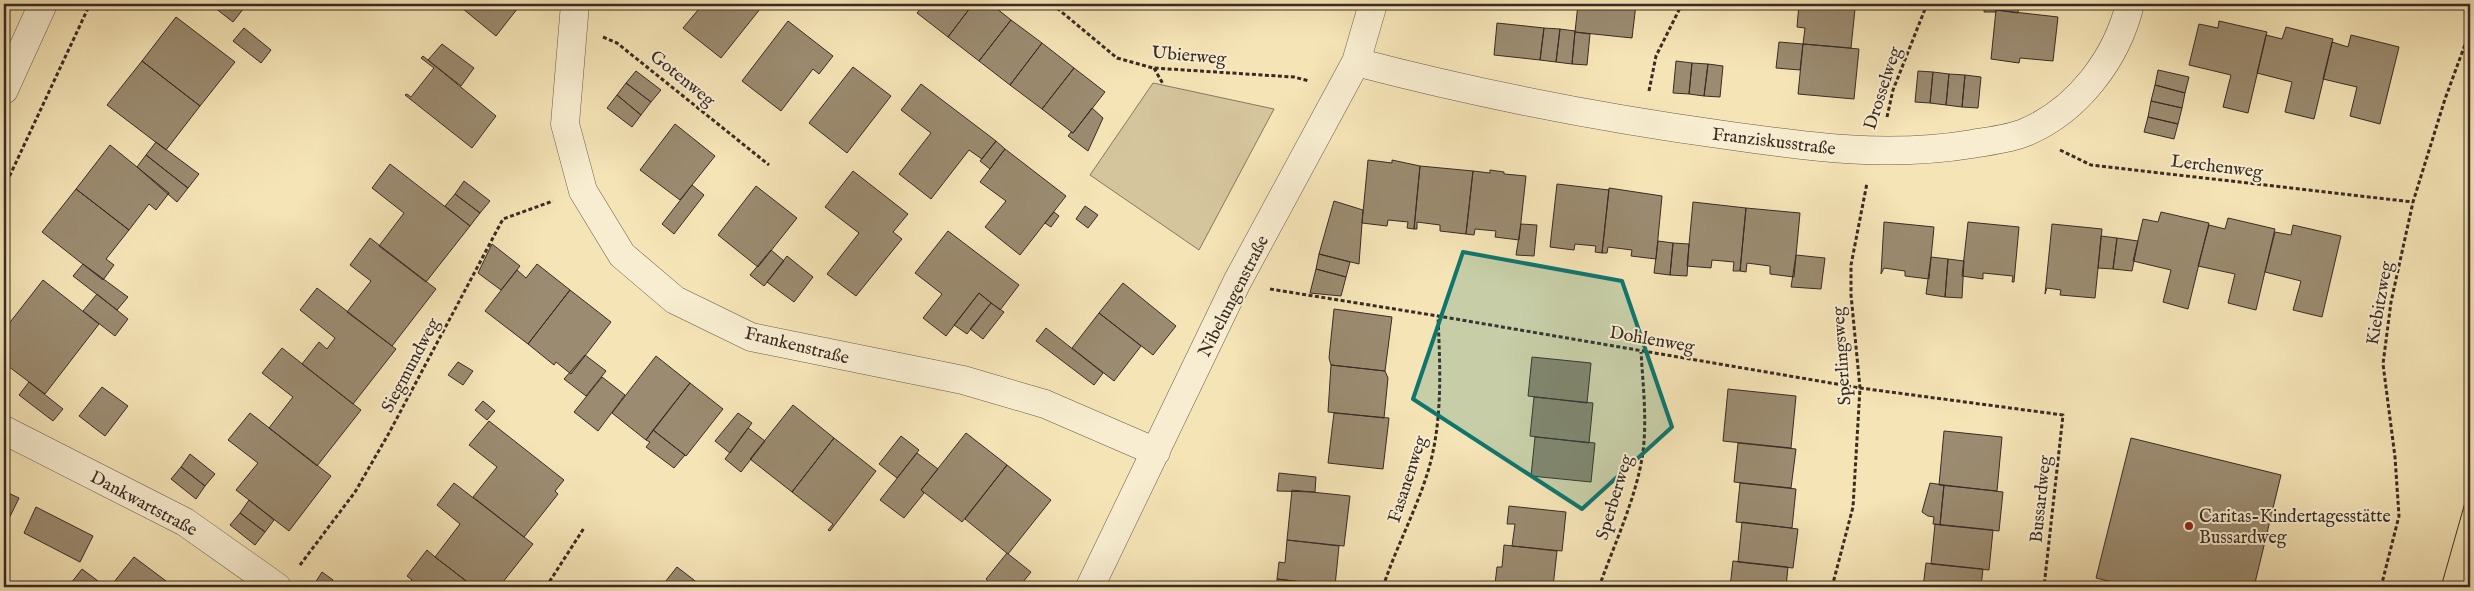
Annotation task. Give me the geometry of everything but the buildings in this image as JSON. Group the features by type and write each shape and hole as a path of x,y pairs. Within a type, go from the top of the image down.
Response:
{"street":[{"path":"7,74 43,4"},
{"name":"Nibelungenstraße","path":"1090,587 1237,282 1356,62 1373,4"},
{"name":"Franziskusstraße","path":"1356,62 1449,87 1643,124 1803,146 1874,152 1936,150 2025,133 2049,120 2072,102 2100,72 2124,26 2130,4"},
{"name":"Frankenstraße","path":"574,13 565,124 583,191 622,255 675,300 751,337 963,380 1045,404 1156,452"},
{"name":"Dankwartstraße","path":"4,430 186,522 286,579"}],"path":[{"path":"4,188 90,4"},
{"name":"Ubierweg","path":"1052,4 1117,58 1153,68 1294,77 1341,91"},
{"path":"1643,124 1656,56 1682,4"},
{"name":"Drosselweg","path":"1874,152 1885,129 1893,90 1927,4"},
{"path":"2425,4 2470,8"},
{"name":"Gotenweg","path":"574,13 617,43 769,165"},
{"name":"Kiebitzweg","path":"2381,587 2399,516 2395,457 2383,364 2391,302 2414,202 2445,99 2470,31"},
{"path":"1153,68 1163,84"},
{"name":"Lerchenweg","path":"2025,133 2091,165 2414,202"},
{"name":"Sperlingsweg","path":"1832,587 1853,507 1860,388 1851,296 1851,265 1874,152"},
{"name":"Siegmundweg","path":"286,579 354,492 394,424 503,219 583,191"},
{"name":"Dohlenweg","path":"1237,282 1297,295 1438,316 1860,388 2063,415"},
{"name":"Fasanenweg","path":"1384,587 1428,470 1436,441 1440,389 1438,316"},
{"name":"Sperberweg","path":"1599,587 1637,481 1643,453 1645,424 1641,352"},
{"name":"Bussardweg","path":"2044,587 2063,415"},
{"path":"546,587 584,528"}],"highlighted area":[{"path":"1463,252 1622,281 1672,427 1582,509 1413,399"}],"shaded area":[{"path":"1153,83 1274,109 1199,250 1090,175"}],"tram line":[{"path":"2441,587 2470,485"},
{"path":"2465,587 2470,567"}],"place":[{"name":"Caritas-Kindertagesstätte Bussardweg","path":"2189,526"}]}
